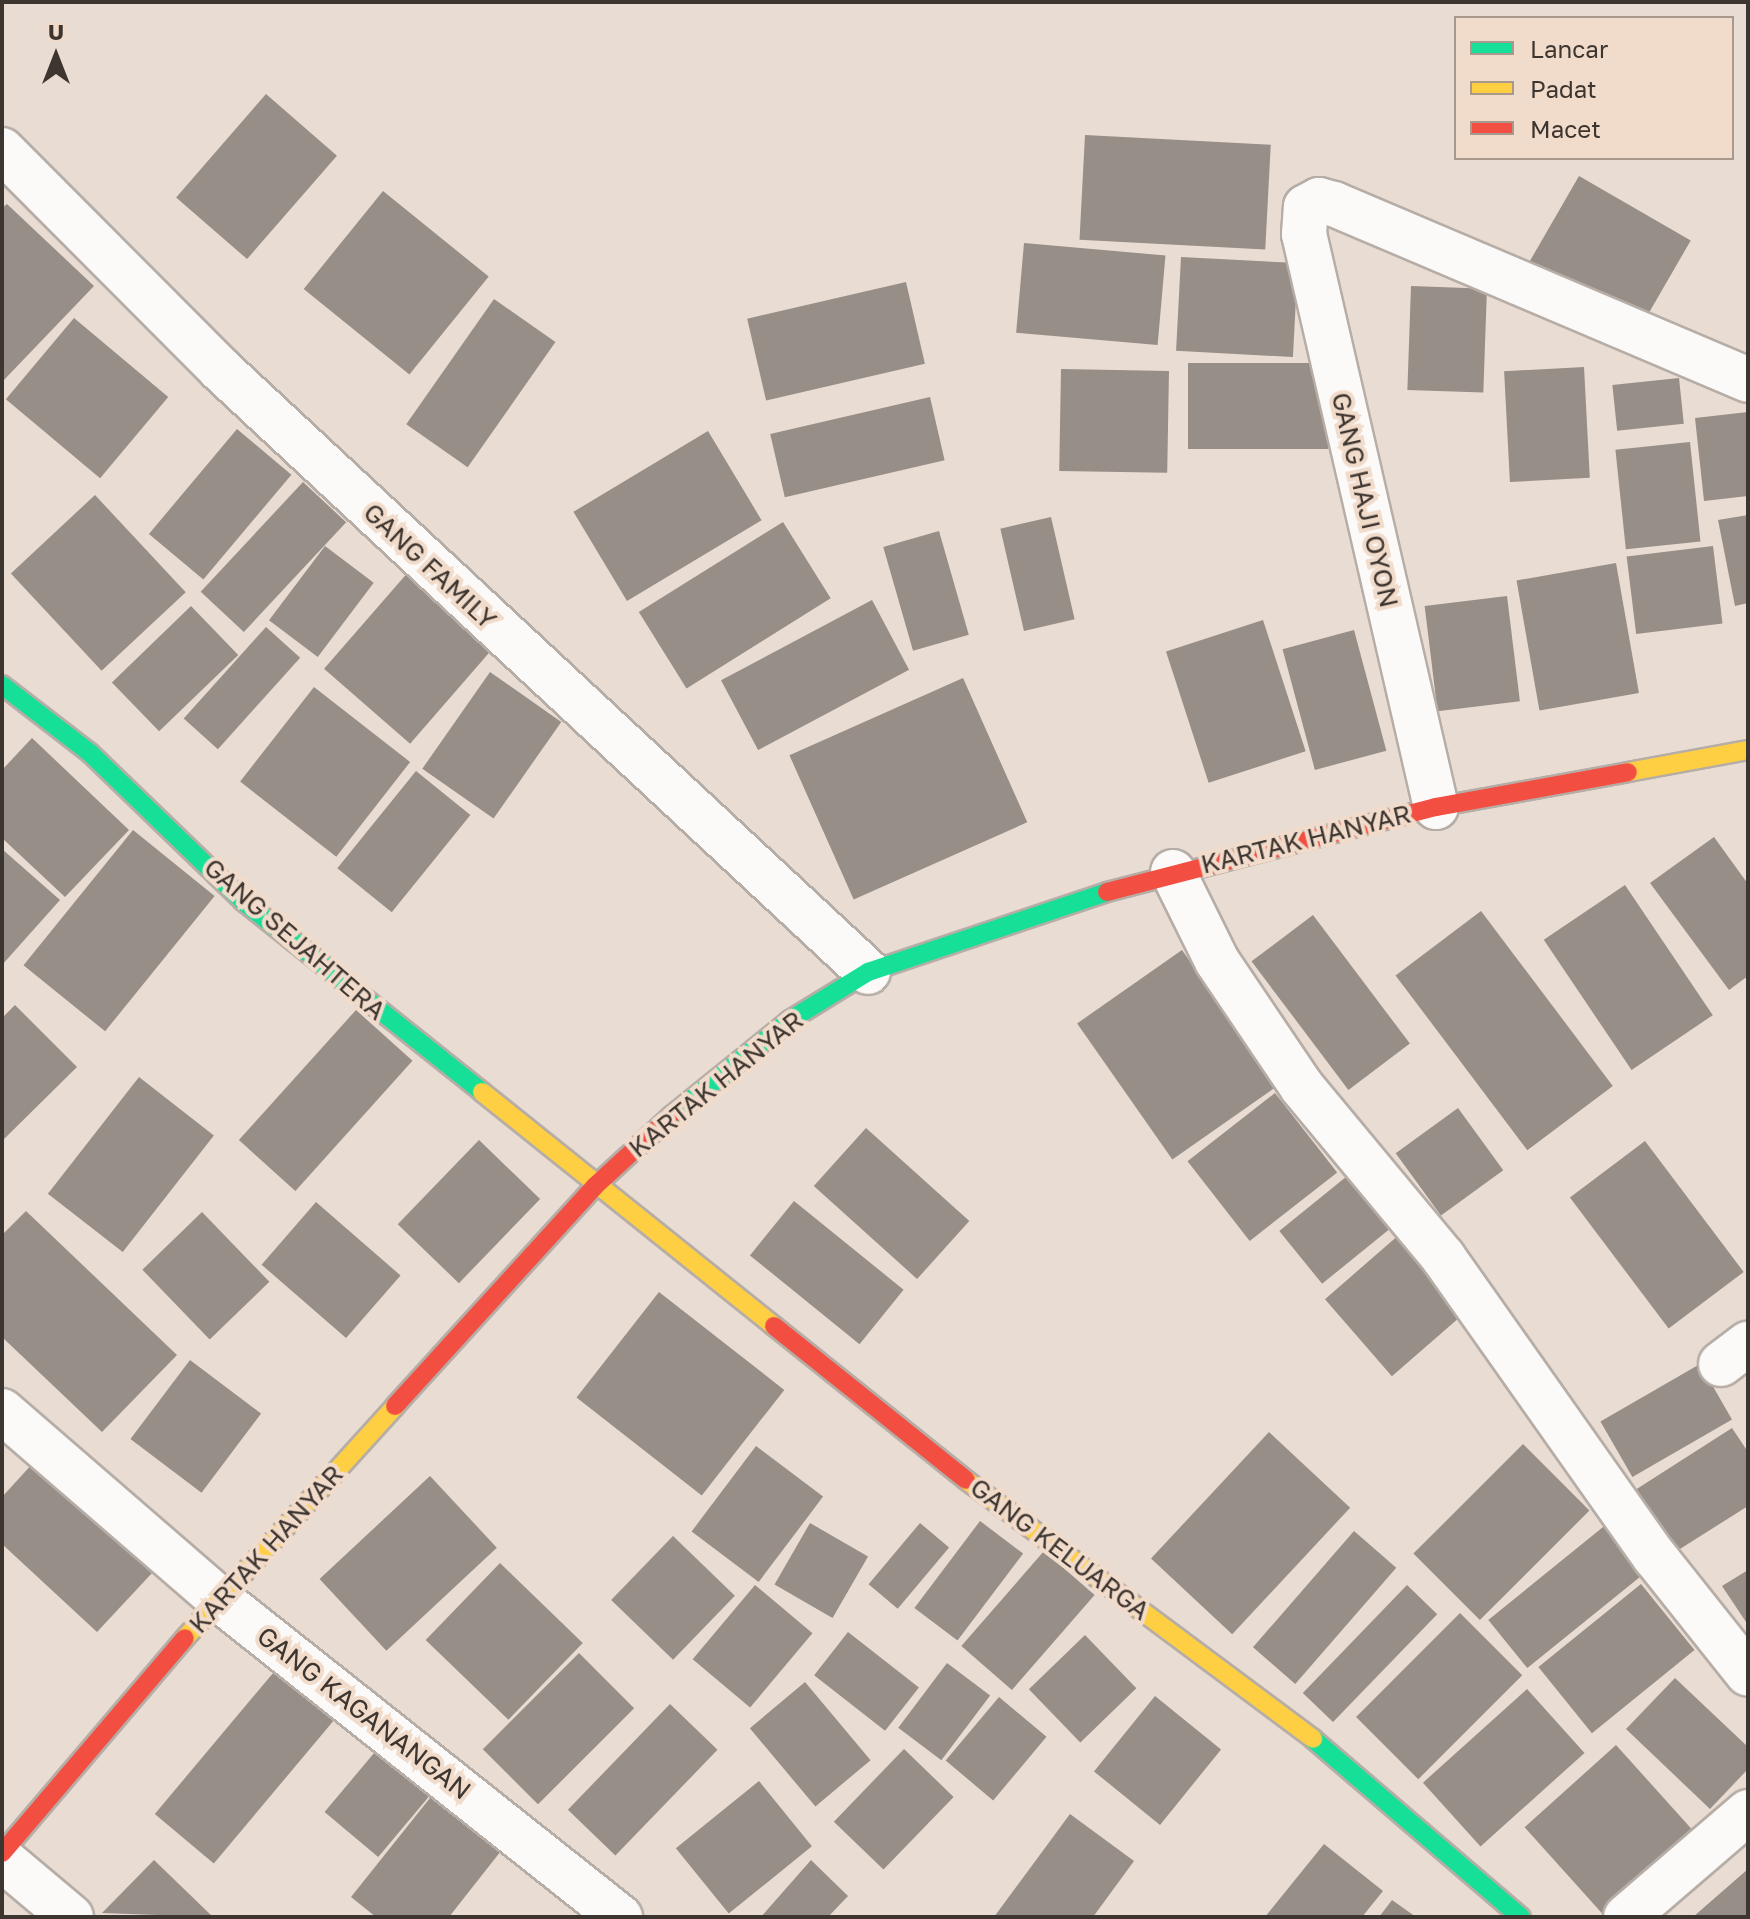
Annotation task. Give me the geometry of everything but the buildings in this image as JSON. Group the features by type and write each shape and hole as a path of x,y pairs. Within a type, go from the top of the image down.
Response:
{"street":[{"name":"GANG FAMILY","path":"5,158 220,369 868,972"},
{"name":"GANG HAJI OYON","path":"1436,807 1304,234 1306,207 1319,200 1748,380"},
{"name":"GANG SEJAHTERA","path":"2,685 90,753 243,901 595,1186"},
{"name":"KARTAK HANYAR","path":"2,1856 219,1599 595,1186 700,1090 790,1020 868,972 1173,872 1436,807 1748,750"},
{"path":"1173,872 1217,961 1302,1087 1443,1257 1655,1557 1748,1674"},
{"name":"GANG KELUARGA","path":"595,1186 979,1490 1292,1721 1521,1917"},
{"name":"GANG KAGANANGAN","path":"2,1411 219,1599 620,1917"},
{"path":"1626,1917 1748,1812"},
{"path":"2,1856 71,1917"}],"traffic: fast":[{"path":"2,685 90,753 243,901 482,1092"},
{"path":"671,1116 790,1020 868,972 1107,892"},
{"path":"1313,1739 1521,1917"}],"traffic: slow":[{"path":"1628,772 1748,750"},
{"path":"482,1092 774,1326"},
{"path":"185,1638 395,1406"},
{"path":"966,1480 1313,1739"}],"traffic: jam":[{"path":"1107,892 1436,807 1628,772"},
{"path":"395,1406 595,1186 671,1116"},
{"path":"774,1326 966,1480"},
{"path":"2,1853 185,1638"}]}
